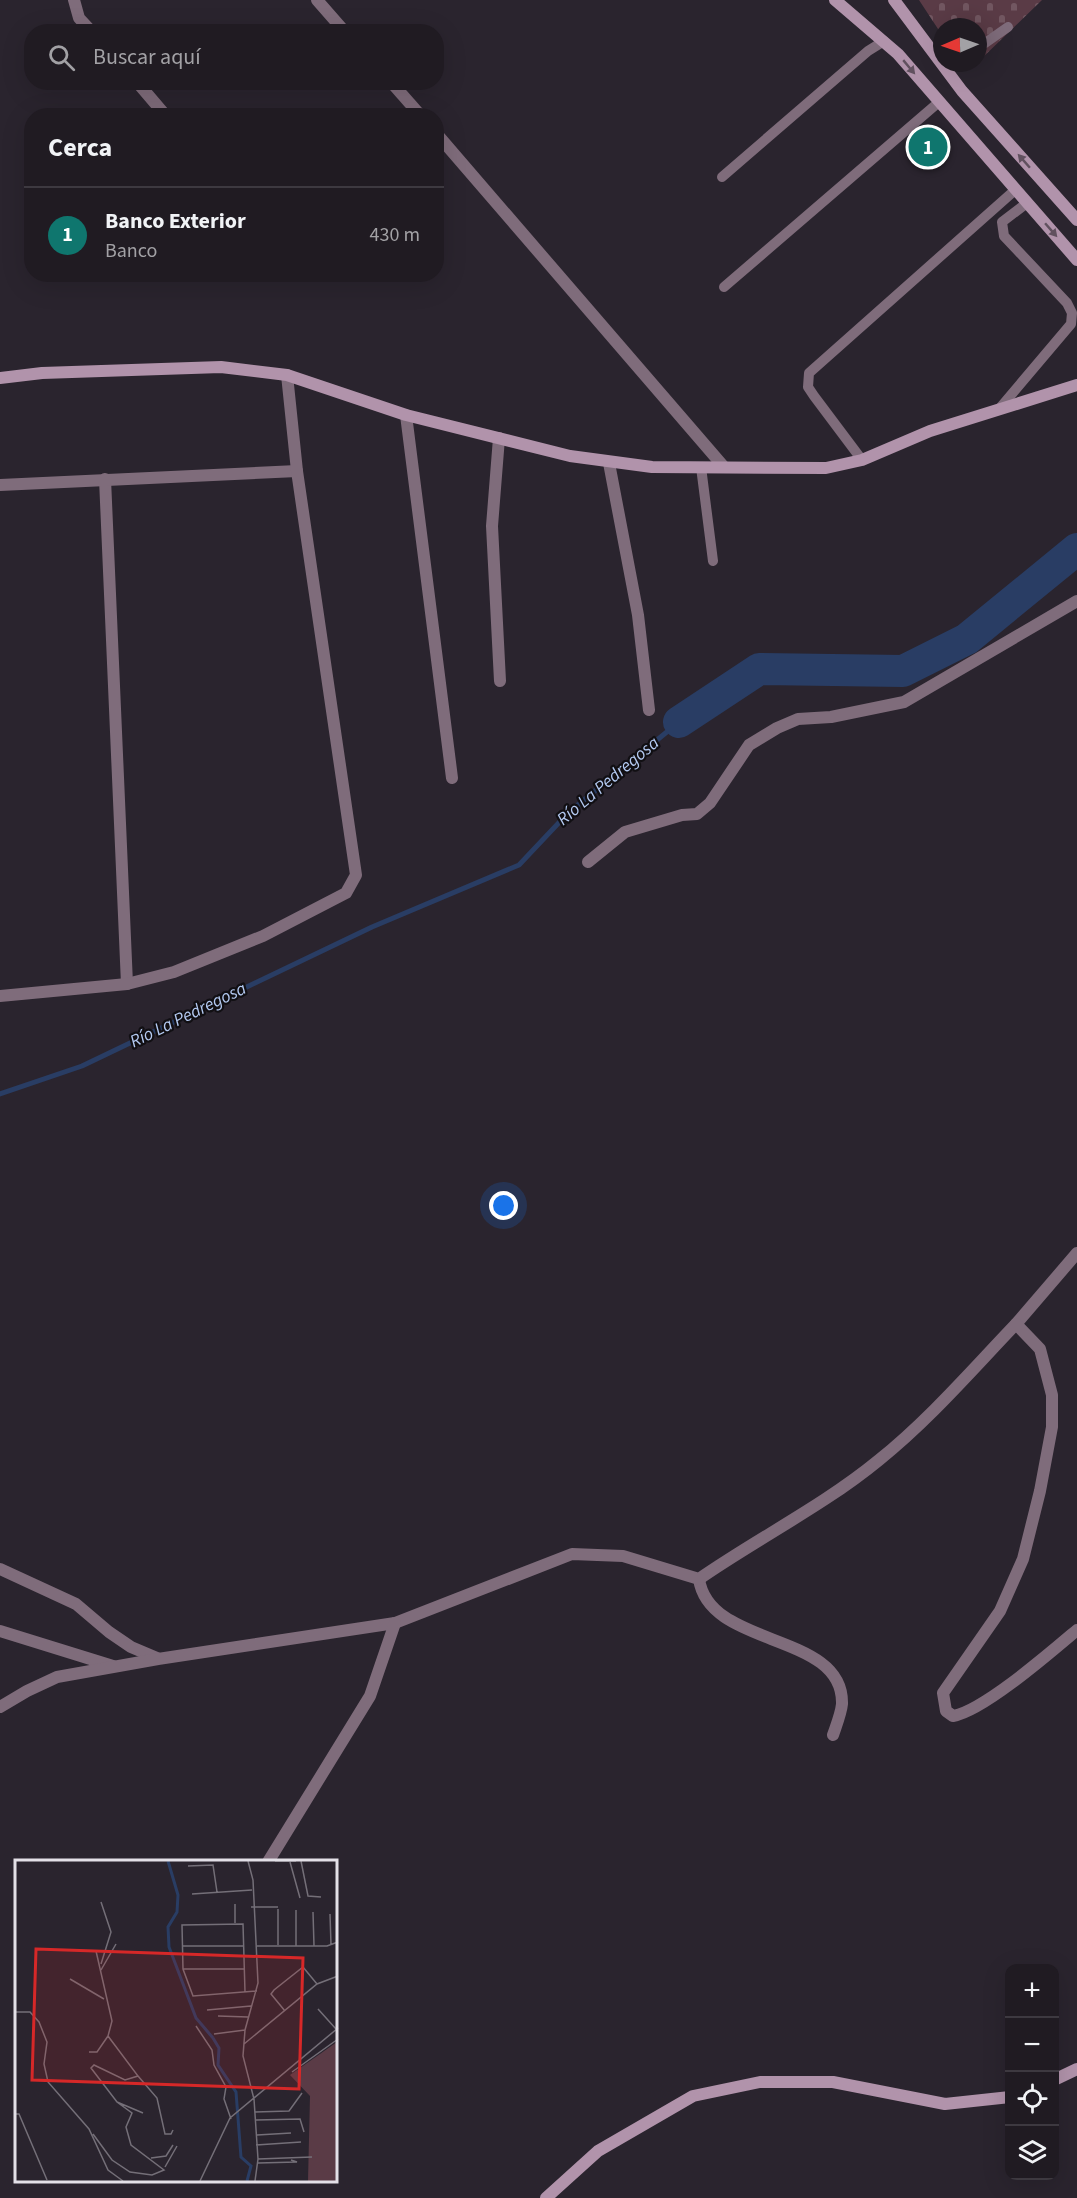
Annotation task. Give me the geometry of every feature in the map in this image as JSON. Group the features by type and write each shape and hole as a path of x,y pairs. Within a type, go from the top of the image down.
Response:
{"main road":[{"path":"835,0 884,40 1014,191 1077,260"},
{"path":"894,0 933,45"},
{"path":"956,72 1077,220"},
{"path":"0,378 42,374 221,367 287,375 405,415 570,456 652,467 826,468 862,460 930,431 1077,385"},
{"path":"1059,2078 1077,2069"},
{"path":"546,2198 598,2151 693,2096 760,2082 833,2082 945,2104 1005,2098"}],"street":[{"path":"75,0 79,18 85,24"},
{"path":"317,0 338,24"},
{"path":"144,90 159,108"},
{"path":"398,90 414,108"},
{"path":"444,142 724,467"},
{"path":"0,996 127,984 174,972 262,936 346,893 356,874 297,471 287,375"},
{"path":"405,415 452,778"},
{"path":"499,438 492,526 500,681"},
{"path":"609,463 639,615 650,710"},
{"path":"0,485 297,471"},
{"path":"105,479 127,984"},
{"path":"588,861 625,832 682,815 697,814 710,803 749,746 777,728 798,719 831,717 904,702 1077,601"},
{"path":"0,1707 27,1690 57,1677 158,1659 395,1623 572,1554 623,1556 699,1579 782,1528 879,1460 933,1411 1016,1324 1077,1252"},
{"path":"1016,1324 1040,1349 1052,1395 1052,1427 1040,1491 1023,1559 1000,1611 943,1693 946,1711 953,1716 963,1714 991,1697 1077,1630"},
{"path":"0,1569 76,1604 131,1647 158,1659"},
{"path":"699,1579 701,1595 717,1611 761,1636 819,1660 831,1670 840,1687 842,1705 833,1735"},
{"path":"269,1860 369,1696 395,1623"},
{"path":"0,1631 114,1667"}],"lane":[{"path":"987,42 1008,27"},
{"path":"722,177 868,51 884,40"},
{"path":"724,287 939,102"},
{"path":"862,460 808,387 809,373 1014,191"},
{"path":"1000,408 1071,324 1072,313 1067,303 1004,236 1002,222 1027,203"},
{"path":"701,467 714,561"}],"green space":[{"path":"919,0 1042,0 987,53 987,18 933,18 933,21"}],"waterway":[{"name":"Río La Pedregosa","path":"679,722 759,669 903,671 967,639 1077,549"},
{"name":"Río La Pedregosa","path":"0,1094 82,1066 372,927 519,865 568,813 679,722"}],"place":[{"name":"Banco Exterior","path":"928,147"}]}
